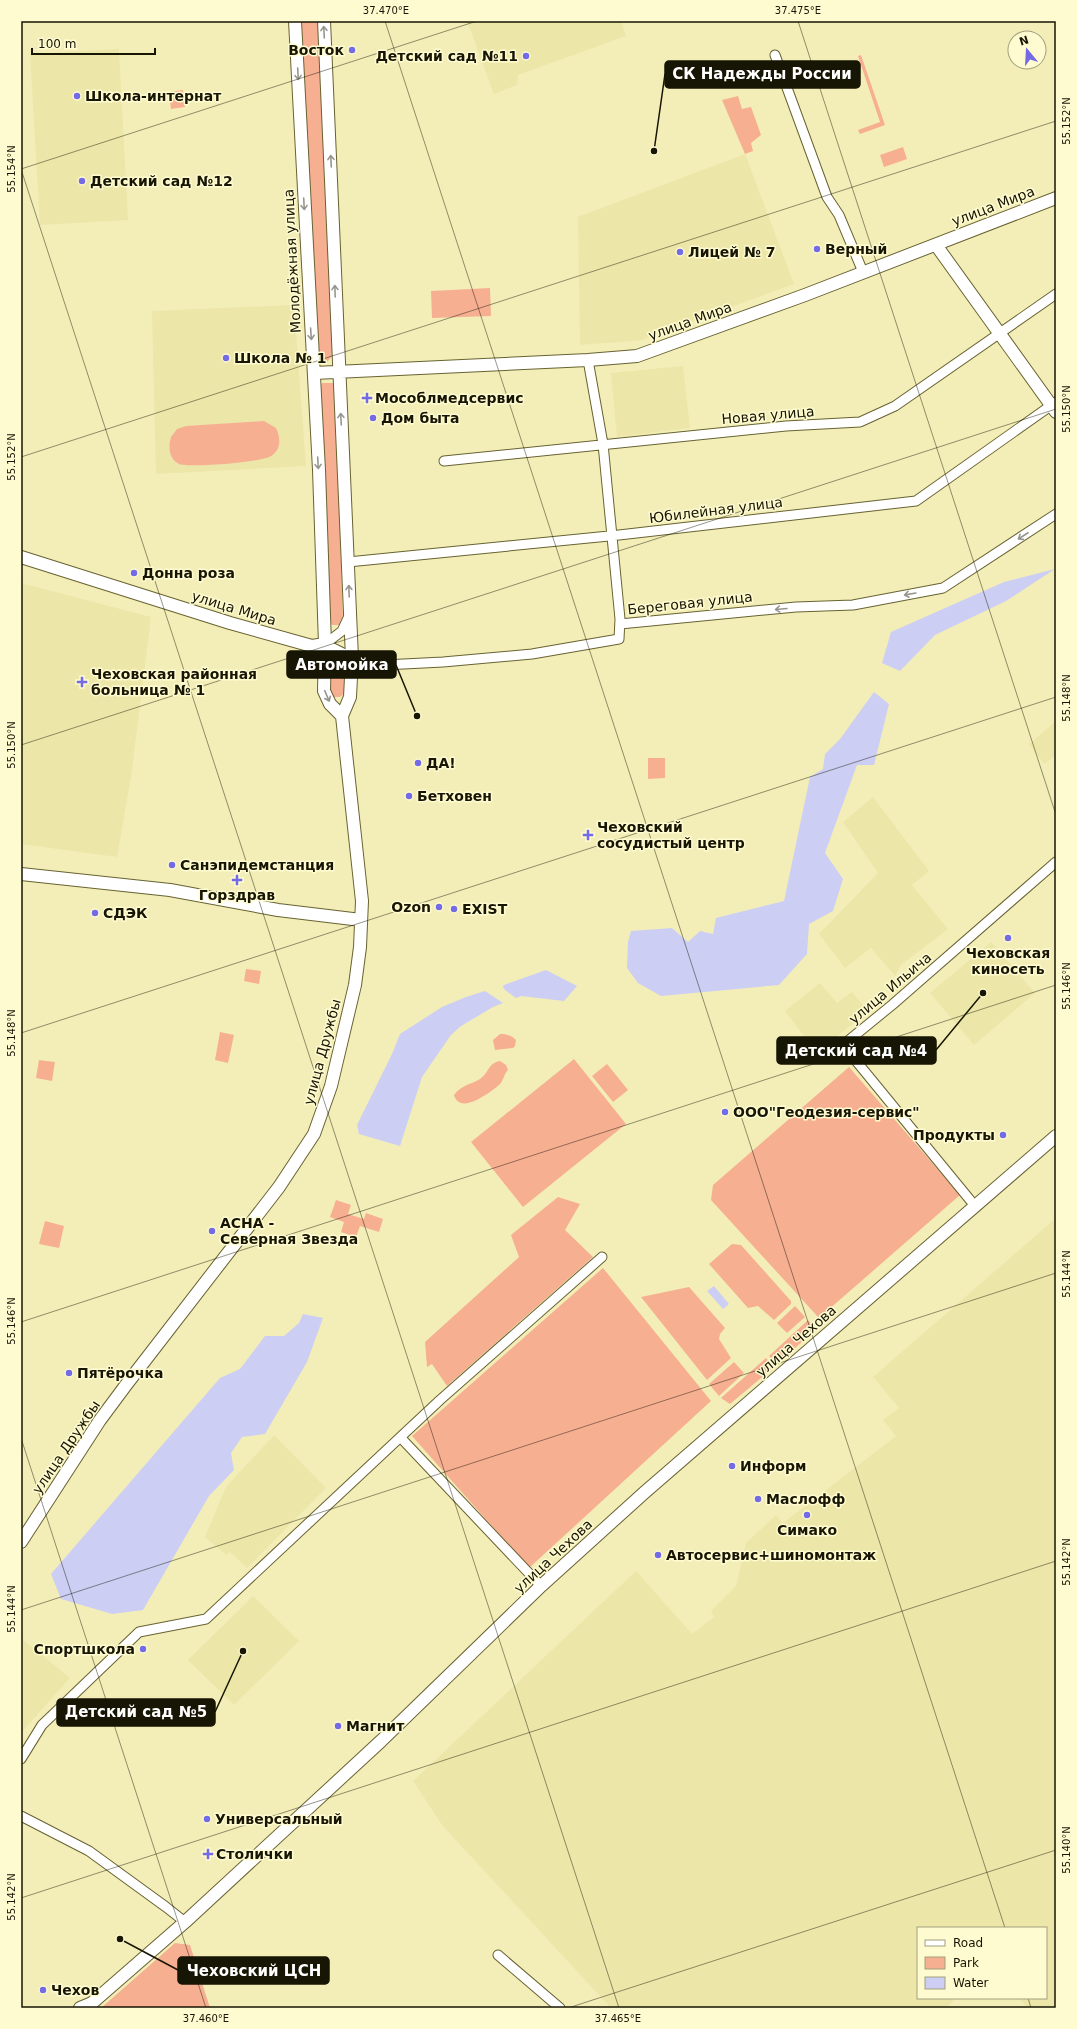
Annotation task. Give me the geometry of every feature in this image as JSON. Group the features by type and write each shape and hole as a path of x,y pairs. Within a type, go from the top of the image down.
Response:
{"street":[{"name":"Молодёжная улица","path":"295,21 314,374 325,644"},
{"path":"324,21 338,372 348,562 348,618 352,658"},
{"path":"775,55 827,197 839,215 863,272"},
{"name":"улица Мира","path":"314,374 588,360 637,356 936,245 1056,198"},
{"path":"936,245 998,334 1054,407"},
{"name":"Новая улица","path":"444,461 786,426 860,422 895,406 1056,294"},
{"path":"588,360 603,444 620,624"},
{"name":"Юбилейная улица","path":"348,562 612,536 916,501 1054,407"},
{"name":"Береговая улица","path":"325,644 367,665 443,662 532,654 619,639 620,624 796,607 853,605 943,588 1056,514"},
{"name":"улица Мира","path":"21,557 230,623 312,646 325,644"},
{"path":"324,620 332,629 337,630 348,618"},
{"path":"342,716 330,704 324,691 325,644 342,631 348,618"},
{"name":"улица Дружбы","path":"21,1542 117,1397 279,1187 314,1134 331,1086 355,985 361,920 362,901 342,716 350,698 352,658"},
{"name":"улица Ильича","path":"975,1206 843,1046 1056,862"},
{"path":"21,874 170,890 278,910 361,920"},
{"name":"улица Чехова","path":"80,2008 92,2003 185,1922 375,1746 541,1586 692,1451 1056,1136"},
{"path":"21,1759 42,1725 139,1632 206,1619 401,1438 602,1257"},
{"path":"401,1438 541,1586"},
{"path":"21,1816 89,1851 185,1922"},
{"path":"498,1955 560,2008"}],"shaded area":[{"name":"Детский сад №11","path":"467,21 621,21 626,36 518,75 517,85 494,94"},
{"path":"119,49 128,220 40,225 30,54"},
{"name":"Лицей № 7","path":"745,154 794,284 642,340 580,345 578,217"},
{"name":"Школа № 1","path":"294,305 306,466 156,474 152,311"},
{"path":"683,366 690,428 617,437 611,373"},
{"name":"Чеховская районная больница № 1","path":"21,583 151,617 131,777 117,857 21,844"},
{"path":"1056,721 1056,755 1044,764 1029,744"},
{"path":"873,797 929,871 912,885 948,929 901,965 895,976 871,948 845,968 819,934 878,873 843,822"},
{"path":"991,942 1035,993 974,1045 930,993"},
{"path":"820,983 837,1003 852,992 868,1011 817,1053 785,1011"},
{"path":"1056,1218 1056,2008 1028,2008 1019,1999 1047,1999 1047,1927 917,1927 917,1999 955,1999 946,2008 611,2008 442,1825 413,1781 636,1571 692,1634 714,1617 711,1611 736,1586 746,1543 776,1515 783,1523 896,1436 883,1420 899,1408 873,1377"},
{"path":"274,1435 326,1488 247,1568 230,1552 226,1555 205,1537 226,1487"},
{"path":"253,1596 299,1641 234,1705 188,1660"},
{"path":"21,1638 70,1678 21,1733"}],"green space":[{"path":"299,21 319,21 333,355 327,362 319,363 315,351"},
{"path":"861,55 885,125 860,134 858,130 880,122 858,56"},
{"path":"183,90 185,107 171,109 169,92"},
{"path":"738,96 742,109 751,107 761,135 751,143 753,151 745,154 722,100"},
{"path":"903,147 907,159 884,167 880,155"},
{"path":"490,288 491,316 432,318 431,291"},
{"path":"322,383 333,383 335,386 343,620 340,625 332,625 329,620 320,387"},
{"path":"264,421 276,428 279,436 277,450 271,456 225,464 185,465 179,464 171,456 170,441 177,429 186,426"},
{"path":"334,664 341,664 346,669 346,692 340,697 334,697 329,691 330,666"},
{"path":"648,758 665,758 665,778 648,779"},
{"path":"246,969 261,971 259,984 244,981"},
{"path":"220,1032 234,1035 228,1063 215,1060"},
{"path":"500,1034 508,1035 514,1038 516,1040 515,1046 513,1048 495,1050 493,1040"},
{"path":"574,1059 626,1124 523,1207 471,1142"},
{"path":"39,1060 55,1062 52,1081 36,1078"},
{"path":"500,1061 506,1065 508,1070 500,1084 483,1097 469,1103 457,1101 454,1095 457,1092 463,1087 483,1077 493,1064"},
{"path":"607,1064 628,1090 613,1102 592,1076"},
{"path":"849,1067 960,1195 819,1318 711,1200 713,1185"},
{"path":"558,1197 580,1204 565,1230 593,1257 447,1386 432,1364 427,1367 425,1342 519,1257 511,1235"},
{"path":"336,1200 351,1205 348,1214 364,1219 366,1213 383,1219 379,1232 360,1226 356,1237 341,1232 344,1222 330,1217"},
{"path":"45,1221 64,1226 59,1248 39,1244"},
{"path":"732,1244 741,1245 791,1301 791,1304 774,1320 758,1306 748,1308 709,1264"},
{"path":"603,1268 711,1401 529,1568 412,1436"},
{"path":"689,1287 725,1328 720,1334 719,1339 731,1358 707,1380 641,1297"},
{"path":"795,1306 805,1317 787,1333 777,1323"},
{"path":"808,1320 814,1327 813,1332 777,1364 769,1356"},
{"path":"766,1358 774,1367 730,1404 721,1398"},
{"path":"734,1362 744,1373 719,1396 709,1384"},
{"path":"175,1943 190,1945 210,2008 101,2008"}],"water":[{"path":"1055,569 1006,601 935,635 900,671 882,663 891,632 1004,582"},
{"path":"874,692 889,704 874,765 857,765 825,853 843,879 833,911 809,924 807,954 779,985 661,996 638,983 627,968 628,942 631,931 672,928 688,942 700,931 713,934 716,918 784,901 810,777 823,769 825,754 840,739"},
{"path":"546,970 577,986 564,1001 521,996 516,998 503,987 504,985"},
{"path":"485,991 503,1003 493,1007 461,1026 451,1035 422,1077 400,1146 359,1134 357,1125 392,1054 400,1034 442,1007"},
{"path":"714,1286 729,1304 723,1309 707,1291"},
{"path":"303,1314 323,1318 307,1362 265,1434 242,1437 231,1453 234,1470 209,1496 143,1610 112,1614 61,1599 51,1574 220,1378 240,1369 265,1336 284,1336 299,1323"}],"place":[{"name":"Восток","path":"352,50"},
{"name":"Детский сад №11","path":"526,56"},
{"name":"Школа-интернат","path":"77,96"},
{"name":"СК Надежды России","path":"654,151"},
{"name":"Детский сад №12","path":"82,181"},
{"name":"Верный","path":"817,249"},
{"name":"Лицей № 7","path":"680,252"},
{"name":"Школа № 1","path":"226,358"},
{"name":"Мособлмедсервис","path":"367,398"},
{"name":"Дом быта","path":"373,418"},
{"name":"Донна роза","path":"134,573"},
{"name":"Чеховская районная больница № 1","path":"82,682"},
{"name":"Автомойка","path":"417,716"},
{"name":"ДА!","path":"418,763"},
{"name":"Бетховен","path":"409,796"},
{"name":"Чеховский сосудистый центр","path":"588,835"},
{"name":"Санэпидемстанция","path":"172,865"},
{"name":"Горздрав","path":"237,880"},
{"name":"Ozon","path":"439,907"},
{"name":"EXIST","path":"454,909"},
{"name":"СДЭК","path":"95,913"},
{"name":"Чеховская киносеть","path":"1008,938"},
{"name":"Детский сад №4","path":"983,993"},
{"name":"ООО\"Геодезия-сервис\"","path":"725,1112"},
{"name":"Продукты","path":"1003,1135"},
{"name":"АСНА - Северная Звезда","path":"212,1231"},
{"name":"Пятёрочка","path":"69,1373"},
{"name":"Информ","path":"732,1466"},
{"name":"Маслофф","path":"758,1499"},
{"name":"Симако","path":"807,1515"},
{"name":"Автосервис+шиномонтаж","path":"658,1555"},
{"name":"Спортшкола","path":"143,1649"},
{"name":"Детский сад №5","path":"243,1651"},
{"name":"Магнит","path":"338,1726"},
{"name":"Универсальный","path":"207,1819"},
{"name":"Столички","path":"208,1854"},
{"name":"Чеховский ЦСН","path":"120,1939"},
{"name":"Чехов","path":"43,1990"}]}
